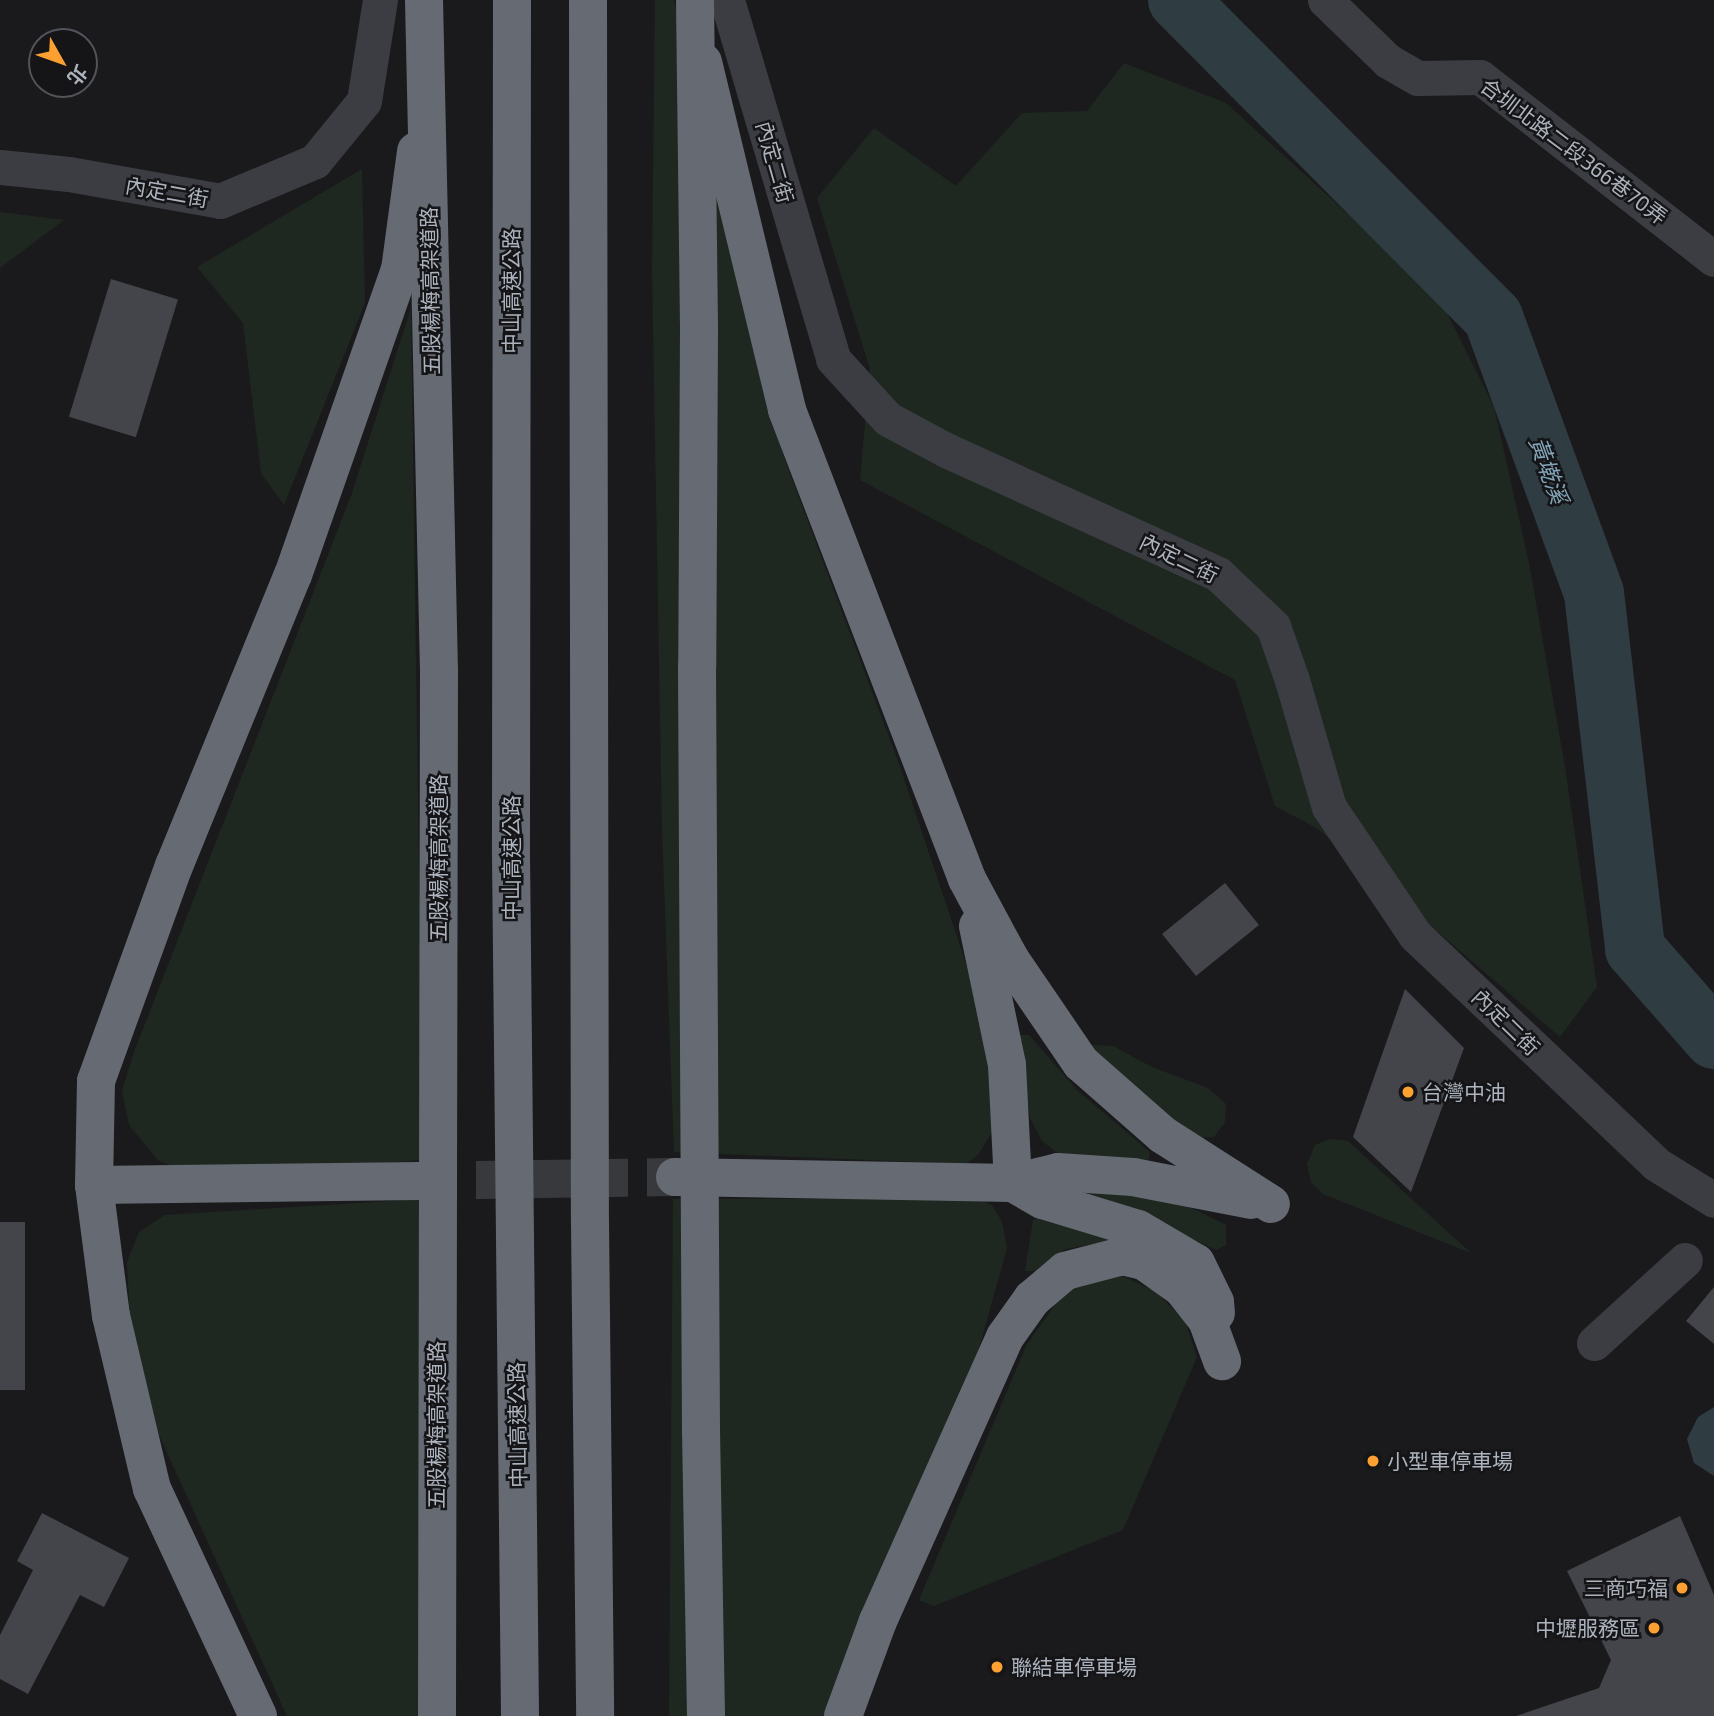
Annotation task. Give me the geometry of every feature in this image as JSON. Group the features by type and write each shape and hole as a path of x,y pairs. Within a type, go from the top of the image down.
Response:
{"highway":[{"name":"五股楊梅高架道路","path":"424,0 439,670 437,1716"},
{"path":"258,1716 152,1489 111,1316 94,1185 96,1081 174,866 293,575 400,270 437,0"},
{"name":"中山高速公路","path":"512,0 510,856 520,1716"},
{"path":"587,0 590,1223 595,1716"},
{"path":"676,1177 1013,1183 1058,1172 1133,1177 1271,1204 1163,1135 1082,1063 1010,959 967,879 787,410 688,0"},
{"path":"695,0 699,331 696,666 701,1430 706,1716"},
{"path":"967,879 1007,1065 1013,1183"},
{"path":"94,1185 419,1181"},
{"path":"843,1716 878,1621 1000,1349 1032,1299 1065,1271 1122,1256 1144,1261 1182,1288 1190,1298 1207,1320 1222,1361 1215,1302 1196,1264 1138,1229 1043,1200 1013,1183"}],"street":[{"name":"內定二街","path":"0,167 69,174 220,201 315,161 364,100 380,0"},
{"name":"內定二街","path":"727,0 834,359 888,419 959,456 1218,574 1273,626 1292,680 1329,807 1415,935 1656,1164 1714,1200"},
{"name":"合圳北路二段366巷70弄","path":"1325,0 1388,61 1418,78 1480,77 1714,259"},
{"path":"1594,1343 1685,1260"}],"shaded area":[{"path":"655,0 674,0 783,455 897,758 984,1017 998,1121 979,1154 966,1164 674,1152 662,829 652,271"},
{"path":"1124,63 1226,103 1439,297 1494,407 1529,563 1565,767 1597,987 1560,1037 1318,829 1275,806 1235,680 860,480 870,369 817,198 874,128 956,186 1022,113 1087,111"},
{"path":"362,169 365,303 284,505 261,473 243,323 197,267"},
{"path":"0,212 64,220 0,268"},
{"path":"411,308 423,1160 220,1173 185,1172 158,1160 129,1125 122,1091 134,1052 351,496"},
{"path":"1018,1035 1029,1035 1077,1090 1150,1152 1148,1161 1059,1154 1042,1141 1030,1118"},
{"path":"1092,1045 1113,1046 1152,1067 1208,1088 1226,1104 1225,1122 1214,1137 1196,1138 1094,1056"},
{"path":"1329,1139 1348,1141 1471,1253 1323,1194 1311,1182 1307,1164 1315,1145"},
{"path":"1089,1185 1149,1193 1196,1210 1226,1225 1226,1245 1216,1250 1141,1216 1084,1197"},
{"path":"422,1199 426,1716 287,1716 159,1435 130,1319 127,1262 139,1232 165,1215"},
{"path":"673,1199 980,1199 993,1206 1002,1222 1007,1248 976,1359 828,1716 669,1716"},
{"path":"1041,1216 1114,1240 1065,1249 1035,1271 1025,1271 1033,1220"},
{"path":"1122,1276 1155,1291 1185,1321 1197,1357 1123,1530 934,1606 919,1600 1026,1346 1056,1303 1088,1278"},
{"path":"1714,1407 1714,1476 1694,1463 1687,1439 1698,1417"}],"building":[{"path":"111,279 178,299 136,437 69,417"},
{"path":"1225,883 1259,925 1196,976 1162,934"},
{"name":"台灣中油","path":"1405,989 1464,1048 1411,1192 1353,1137"},
{"path":"0,1222 25,1222 25,1390 0,1390"},
{"path":"1714,1287 1714,1344 1686,1321"},
{"path":"42,1513 129,1558 104,1607 80,1595 28,1694 0,1679 0,1635 33,1570 17,1561"},
{"name":"中壢服務區","path":"1680,1516 1714,1595 1714,1716 1516,1716 1599,1688 1611,1660 1567,1571"}],"waterway":[{"name":"黃墘溪","path":"1178,0 1493,317 1594,593 1635,949 1714,1039"}],"tunnel":[{"path":"419,1181 675,1177"}],"place":[{"name":"台灣中油","path":"1408,1092"},
{"name":"小型車停車場","path":"1373,1461"},
{"name":"三商巧福","path":"1682,1588"},
{"name":"中壢服務區","path":"1654,1628"},
{"name":"聯結車停車場","path":"997,1667"}]}
